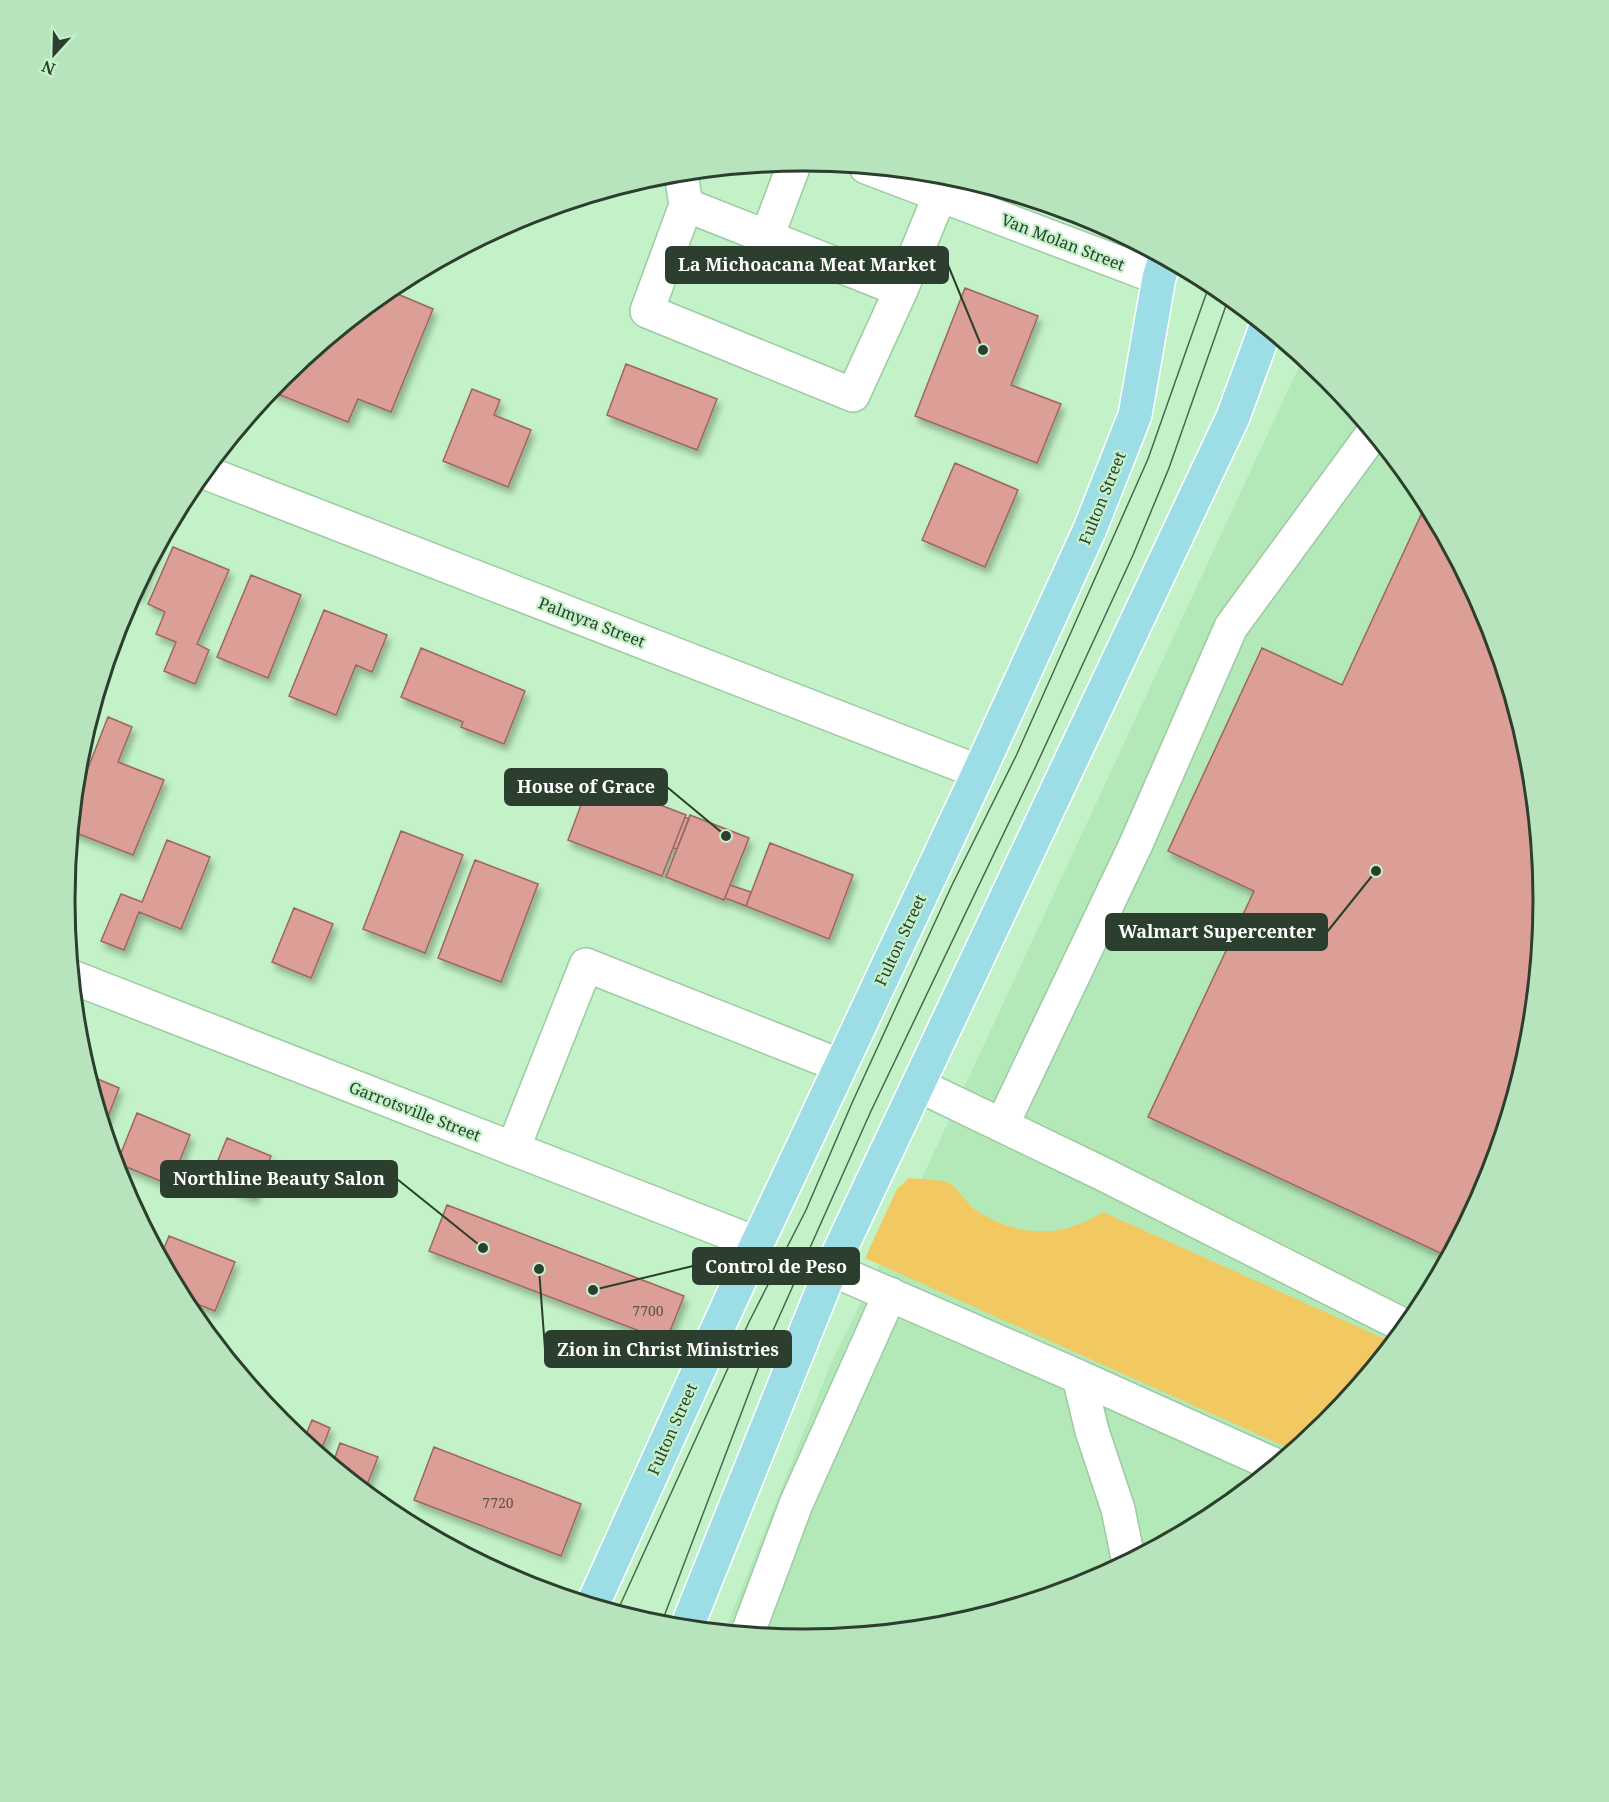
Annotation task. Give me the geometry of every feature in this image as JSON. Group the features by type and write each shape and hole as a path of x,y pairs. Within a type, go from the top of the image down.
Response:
{"main road":[{"name":"Fulton Street","path":"595,1600 731,1299 979,772 1090,529 1135,415 1162,268"},
{"path":"689,1621 831,1269 1233,417 1263,334"}],"street":[{"path":"767,237 791,172"},
{"name":"Van Molan Street","path":"893,177 940,195 1162,268"},
{"path":"682,183 686,205 647,310 853,395 901,291 940,195"},
{"path":"686,205 901,291"},
{"path":"1002,1125 1136,844 1231,627 1369,439"},
{"name":"Palmyra Street","path":"213,475 979,772"},
{"path":"513,1149 586,965 841,1066"},
{"name":"Garrotsville Street","path":"80,980 758,1244"},
{"path":"918,1084 1399,1323"},
{"path":"831,1269 1269,1463"},
{"path":"750,1628 796,1504 890,1294"},
{"path":"1079,1377 1092,1431 1118,1509 1127,1555"}],"shaded area":[{"path":"1299,366 1353,420 1383,457 1436,536 1459,578 1495,667 1520,759 1528,806 1534,901 1528,996 1509,1090 1495,1135 1459,1224 1411,1306 1353,1382 1320,1417 1249,1480 1210,1508 1169,1533 1084,1575 1039,1592 993,1606 947,1616 852,1629 757,1629 727,1626 831,1363 917,1189"},
{"path":"909,1178 946,1182 954,1187 977,1211 993,1220 1024,1230 1056,1230 1072,1227 1103,1212 1387,1340 1353,1382 1287,1447 865,1258 897,1189"}],"building":[{"path":"965,288 1038,316 1011,385 1061,404 1037,463 915,416"},
{"path":"398,294 433,309 391,412 358,399 348,422 280,395 360,322"},
{"path":"626,364 717,399 697,450 607,415"},
{"path":"472,389 500,400 494,415 531,430 508,487 443,461"},
{"path":"955,463 1018,490 985,567 922,540"},
{"path":"1422,513 1459,578 1495,667 1509,712 1528,806 1534,901 1528,996 1509,1090 1478,1180 1459,1224 1443,1254 1148,1117 1254,891 1168,851 1262,648 1342,685"},
{"path":"173,547 229,570 197,644 209,650 195,684 164,671 176,642 156,634 165,612 148,604"},
{"path":"251,575 301,595 268,678 217,657"},
{"path":"324,610 387,635 372,672 356,665 336,715 289,696"},
{"path":"421,648 525,691 504,744 461,727 463,722 401,697"},
{"path":"108,717 132,727 118,762 164,780 133,855 79,834 87,771"},
{"path":"591,778 686,815 662,876 568,840"},
{"path":"690,815 749,838 724,900 666,877"},
{"path":"685,817 689,819 677,849 673,848"},
{"path":"401,831 463,855 425,953 363,929"},
{"path":"167,840 210,857 181,929 139,912 124,950 101,941 121,894 142,902"},
{"path":"770,843 853,875 829,939 746,906"},
{"path":"475,860 538,884 501,982 438,958"},
{"path":"730,885 751,892 746,906 725,898"},
{"path":"294,908 333,924 311,978 272,962"},
{"path":"97,1079 119,1088 108,1116"},
{"path":"137,1113 190,1135 170,1185 126,1167 121,1153"},
{"path":"227,1138 271,1156 254,1198 210,1180"},
{"path":"447,1205 684,1296 666,1341 429,1251"},
{"path":"169,1236 235,1262 215,1311 197,1304 164,1249"},
{"path":"312,1420 330,1428 322,1447 307,1433"},
{"path":"340,1443 378,1457 367,1485 335,1458"},
{"path":"434,1447 581,1504 561,1556 414,1500"}],"tram line":[{"path":"619,1607 749,1322 806,1210 852,1103 952,885 1016,756 1148,459 1207,292"},
{"path":"664,1616 771,1335 871,1111 1035,768 1133,555 1169,468 1226,305"}],"place":[{"name":"La Michoacana Meat Market","path":"983,350"},
{"name":"House of Grace","path":"726,836"},
{"name":"Walmart Supercenter","path":"1376,871"},
{"name":"Northline Beauty Salon","path":"483,1248"},
{"name":"Zion in Christ Ministries","path":"539,1269"},
{"name":"Control de Peso","path":"593,1290"}]}
